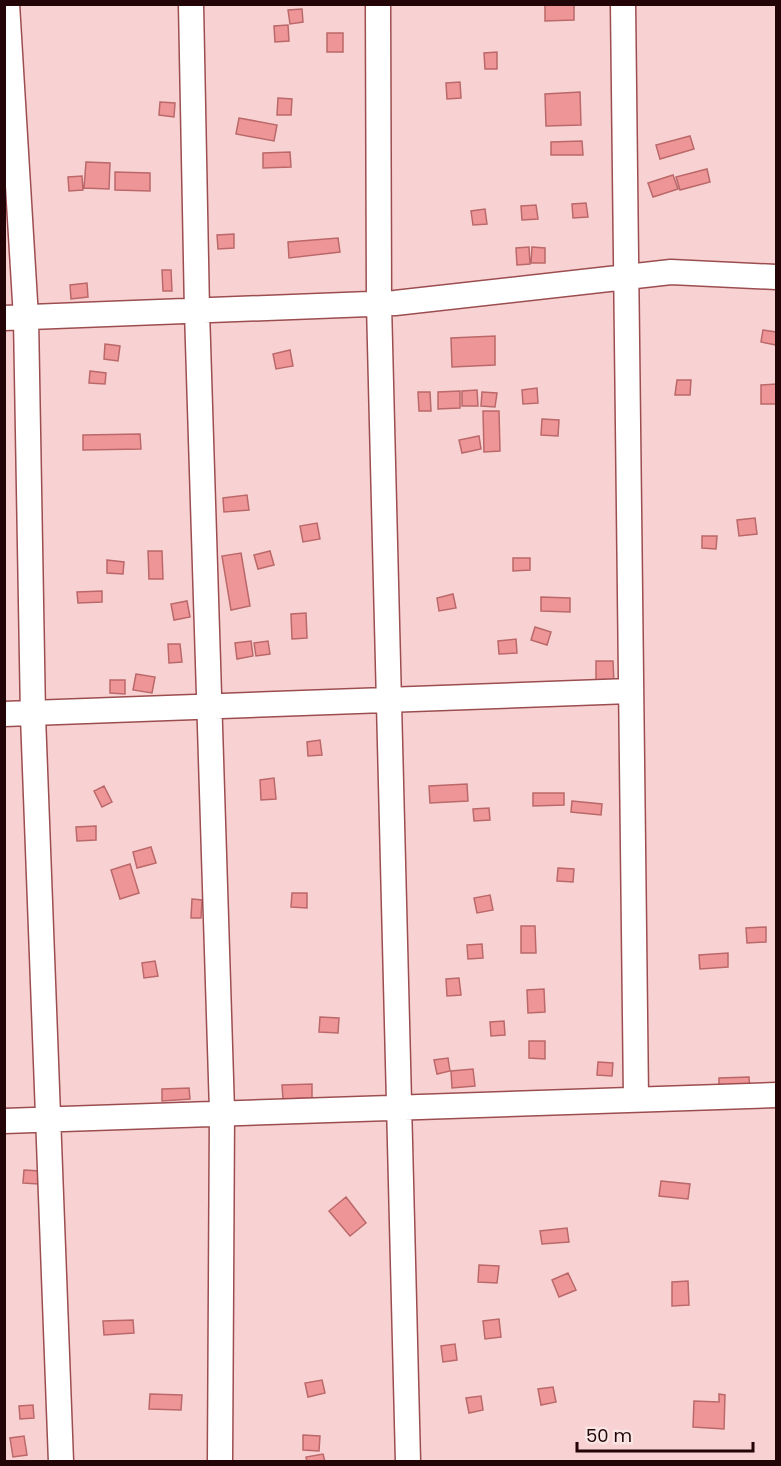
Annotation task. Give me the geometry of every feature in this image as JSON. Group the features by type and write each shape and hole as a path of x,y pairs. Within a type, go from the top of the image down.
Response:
{"street":[{"path":"7,4 15,318 33,713 61,1461"},
{"path":"190,4 197,311 222,1112 220,1461"},
{"path":"378,4 379,304 408,1461"},
{"path":"623,4 624,277 636,1100"},
{"path":"15,318 379,304 670,272 777,277"},
{"path":"4,714 630,691"},
{"path":"4,1121 777,1095"}],"building":[{"path":"545,4 574,4 574,20 545,21"},
{"path":"302,9 303,22 290,24 288,10"},
{"path":"288,25 289,41 275,42 274,26"},
{"path":"327,33 343,33 343,52 327,52"},
{"path":"497,52 497,69 485,69 484,53"},
{"path":"460,82 461,98 447,99 446,83"},
{"path":"580,92 581,125 546,126 545,94"},
{"path":"278,98 292,99 291,115 277,115"},
{"path":"160,102 175,103 174,117 159,115"},
{"path":"239,118 277,125 274,141 236,134"},
{"path":"690,136 694,149 660,159 656,145"},
{"path":"582,141 583,155 551,155 551,142"},
{"path":"290,152 291,167 263,168 263,153"},
{"path":"86,162 110,163 109,189 84,188"},
{"path":"707,169 710,182 680,190 676,177"},
{"path":"115,172 150,173 150,191 115,190"},
{"path":"673,175 678,189 653,197 648,183"},
{"path":"82,176 83,190 69,191 68,177"},
{"path":"586,203 588,217 573,218 572,204"},
{"path":"536,205 538,219 522,220 521,206"},
{"path":"485,209 487,224 473,225 471,211"},
{"path":"234,234 234,248 218,249 217,235"},
{"path":"338,238 340,252 289,258 288,242"},
{"path":"529,247 530,264 517,265 516,248"},
{"path":"532,247 545,248 545,263 531,263"},
{"path":"162,270 171,270 172,291 163,291"},
{"path":"87,283 88,297 71,299 70,285"},
{"path":"763,330 776,332 776,345 761,342"},
{"path":"495,336 495,365 452,367 451,338"},
{"path":"105,344 120,346 118,361 104,359"},
{"path":"290,350 293,366 276,369 273,354"},
{"path":"90,371 106,373 105,384 89,383"},
{"path":"677,380 691,380 690,395 675,395"},
{"path":"776,384 776,404 761,404 761,385"},
{"path":"537,388 538,403 523,404 522,390"},
{"path":"477,390 478,406 462,406 462,391"},
{"path":"460,391 460,408 438,409 438,392"},
{"path":"418,392 430,392 431,411 419,411"},
{"path":"482,392 497,393 495,407 481,406"},
{"path":"483,411 499,411 500,451 484,452"},
{"path":"542,419 559,420 558,436 541,435"},
{"path":"140,434 141,449 83,450 83,435"},
{"path":"479,436 481,449 462,453 459,440"},
{"path":"247,495 249,510 224,512 223,498"},
{"path":"755,518 757,534 739,536 737,520"},
{"path":"317,523 320,539 303,542 300,526"},
{"path":"702,536 717,536 716,549 702,548"},
{"path":"148,551 162,551 163,579 149,579"},
{"path":"270,551 274,565 258,569 254,555"},
{"path":"241,553 250,606 231,610 222,556"},
{"path":"513,558 530,558 530,570 513,571"},
{"path":"107,560 124,562 123,574 107,573"},
{"path":"102,591 102,602 78,603 77,592"},
{"path":"453,594 456,608 439,611 437,598"},
{"path":"541,597 570,598 570,612 541,611"},
{"path":"187,601 190,617 174,620 171,604"},
{"path":"306,613 307,638 292,639 291,614"},
{"path":"535,627 551,632 547,645 531,640"},
{"path":"516,639 517,653 499,654 498,641"},
{"path":"251,641 253,656 237,659 235,643"},
{"path":"268,641 270,654 256,656 254,643"},
{"path":"168,644 180,644 182,662 169,663"},
{"path":"596,661 613,661 614,685 596,686"},
{"path":"136,674 155,677 152,693 133,690"},
{"path":"110,680 125,680 125,694 110,693"},
{"path":"320,740 322,755 308,756 307,742"},
{"path":"274,778 276,799 261,800 260,780"},
{"path":"467,784 468,801 430,803 429,786"},
{"path":"104,786 112,802 102,807 94,791"},
{"path":"533,793 564,793 564,805 533,806"},
{"path":"572,801 602,804 601,815 571,812"},
{"path":"489,808 490,820 474,821 473,809"},
{"path":"96,826 96,840 77,841 76,827"},
{"path":"151,847 156,863 137,868 133,852"},
{"path":"130,864 139,893 120,899 111,870"},
{"path":"558,868 574,869 573,882 557,881"},
{"path":"292,893 307,893 307,908 291,907"},
{"path":"490,895 493,910 477,913 474,898"},
{"path":"192,899 202,900 201,918 191,918"},
{"path":"521,926 535,926 536,953 521,953"},
{"path":"766,927 766,942 747,943 746,928"},
{"path":"482,944 483,958 468,959 467,945"},
{"path":"728,953 728,967 700,969 699,955"},
{"path":"155,961 158,976 144,978 142,963"},
{"path":"459,978 461,995 447,996 446,979"},
{"path":"544,989 545,1012 528,1013 527,990"},
{"path":"320,1017 339,1018 338,1033 319,1032"},
{"path":"504,1021 505,1035 491,1036 490,1022"},
{"path":"529,1041 545,1041 545,1059 529,1058"},
{"path":"448,1058 450,1071 437,1074 434,1060"},
{"path":"598,1062 613,1063 612,1076 597,1075"},
{"path":"473,1069 475,1086 452,1088 451,1071"},
{"path":"749,1077 750,1091 719,1092 719,1078"},
{"path":"312,1084 312,1098 283,1099 282,1085"},
{"path":"189,1088 190,1099 162,1101 162,1089"},
{"path":"24,1170 40,1171 39,1184 23,1183"},
{"path":"661,1181 690,1184 688,1199 659,1196"},
{"path":"346,1197 366,1223 350,1236 329,1211"},
{"path":"567,1228 569,1242 542,1244 540,1231"},
{"path":"479,1265 499,1266 497,1283 478,1282"},
{"path":"568,1273 576,1290 559,1297 552,1280"},
{"path":"688,1281 689,1305 672,1306 672,1282"},
{"path":"499,1319 501,1337 485,1339 483,1321"},
{"path":"133,1320 134,1333 104,1335 103,1321"},
{"path":"455,1344 457,1360 443,1362 441,1346"},
{"path":"322,1380 325,1393 308,1397 305,1383"},
{"path":"553,1387 556,1402 541,1405 538,1389"},
{"path":"150,1394 182,1395 181,1410 149,1409"},
{"path":"719,1394 725,1395 724,1429 693,1427 694,1401 719,1402"},
{"path":"481,1396 483,1410 469,1413 466,1398"},
{"path":"33,1405 34,1418 20,1419 19,1406"},
{"path":"303,1435 320,1436 319,1451 303,1450"},
{"path":"24,1436 27,1455 13,1457 10,1438"},
{"path":"323,1454 325,1462 307,1462 306,1457"}]}
